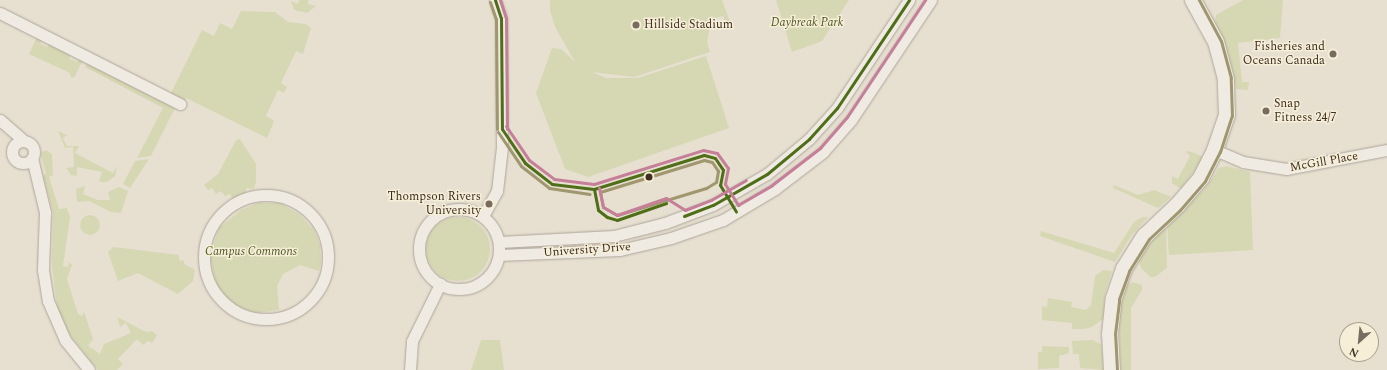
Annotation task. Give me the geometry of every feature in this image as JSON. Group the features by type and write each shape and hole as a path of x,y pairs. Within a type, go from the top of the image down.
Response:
{"street":[{"path":"483,216 497,191 502,147 501,18 495,0"},
{"name":"University Drive","path":"499,242 614,236 659,225 714,205 767,174 809,139 837,108 909,0"},
{"name":"University Drive","path":"499,255 620,250 671,238 723,220 775,189 822,152 851,120 930,0"},
{"path":"1112,370 1110,334 1114,298 1124,269 1145,236 1177,206 1201,178 1215,150 1227,115 1226,79 1216,42 1193,0"},
{"path":"0,13 180,104"},
{"path":"0,120 34,148 28,160 36,179 45,212 44,270 50,306 65,340 89,370"},
{"path":"0,131 12,148 14,158 28,160"},
{"path":"12,148 16,142 23,140"},
{"name":"McGill Place","path":"1215,150 1243,162 1286,169 1387,150"},
{"path":"259,195 283,197 305,209 320,229 327,253 324,277 312,299 292,314 268,320 244,316 223,303 212,290 204,266 206,241 217,219 235,203 259,195"},
{"path":"452,208 463,208 483,216 490,223 499,242 499,255 495,267 477,285 452,289 440,284 422,266 419,241 423,229 431,219 452,208"},
{"path":"410,370 412,341 440,284"}],"green space":[{"path":"299,0 308,0 308,4 316,6 307,13 294,10 291,1 298,4"},
{"path":"550,0 722,0 730,22 726,23 723,16 712,19 707,42 710,52 634,77 592,72 606,78 638,78 706,56 729,128 588,177 565,169 536,93 552,48 561,49 575,62 555,27 550,10"},
{"name":"Daybreak Park","path":"776,0 849,0 822,41 792,52"},
{"path":"1243,0 1283,0 1280,38 1238,43 1242,82 1249,82 1248,90 1236,89 1233,71 1215,22 1216,15"},
{"path":"241,11 275,12 288,22 306,24 311,28 303,54 296,51 281,83 287,87 284,93 278,90 266,116 274,121 267,138 186,98 184,102 170,95 202,30 214,36 220,23 232,29"},
{"path":"37,37 42,40 40,44 47,47 50,43 71,54 69,59 77,62 79,58 83,60 74,78 70,76 70,73 29,54"},
{"path":"88,63 175,108 151,156 137,158 163,108 85,67"},
{"path":"58,131 67,135 63,138 67,146 79,146 75,153 113,173 117,166 115,176 107,182 103,182 99,181 102,172 77,167 77,176 71,175 66,168 74,167 73,147 65,148"},
{"path":"240,139 256,164 256,181 254,189 246,188 246,195 233,199 230,194 225,196 221,191 216,194 212,188 208,190 204,185 218,174 236,140"},
{"path":"46,150 52,154 53,175 49,177 59,209 67,208 70,217 63,266 68,267 69,262 72,265 67,279 78,314 82,316 84,312 93,339 88,346 100,354 104,344 131,333 126,323 120,327 117,317 146,332 152,331 157,335 152,343 148,341 143,345 137,339 118,359 123,364 117,370 98,370 68,332 57,307 52,266 53,212 43,176 46,173 41,156 42,152"},
{"path":"1189,151 1204,157 1181,189 1172,183 1172,176 1178,179 1190,156 1186,152"},
{"path":"149,159 130,188 123,184 135,161"},
{"path":"1226,166 1250,172 1253,250 1169,255 1167,225 1204,190 1219,168"},
{"path":"1114,185 1138,195 1154,190 1171,197 1158,208 1113,188"},
{"path":"85,186 83,194 98,200 110,200 108,192 119,187 128,191 121,213 111,212 89,201 77,202 76,189"},
{"name":"Campus Commons","path":"257,203 280,203 299,214 314,230 320,246 321,262 319,271 300,265 283,274 277,286 279,310 256,313 235,306 217,288 210,256 219,228 241,210"},
{"path":"90,215 97,218 100,225 97,232 90,235 83,232 80,225 83,218"},
{"path":"452,217 464,217 481,226 488,237 490,249 488,261 481,272 464,281 452,281 440,276 431,267 426,255 426,243 431,231 440,222"},
{"path":"1142,217 1148,217 1131,236 1115,262 1040,236 1041,231 1114,253 1134,222"},
{"path":"1166,226 1167,268 1155,277 1150,277 1141,268 1139,261 1141,253"},
{"path":"113,247 179,255 179,260 184,261 184,264 195,270 193,281 178,294 138,273 118,281 108,252"},
{"path":"1103,270 1112,271 1105,294 1103,319 1092,327 1084,329 1072,329 1072,323 1042,320 1042,306 1047,307 1048,298 1072,302 1071,307 1086,310 1091,305 1095,276"},
{"path":"1132,282 1142,285 1142,290 1131,308 1131,370 1121,370 1119,325 1121,305 1126,286"},
{"path":"481,340 500,340 504,370 471,370"},
{"path":"1093,340 1102,345 1103,370 1080,368 1079,354 1073,354 1072,341"},
{"path":"1042,346 1069,347 1069,353 1059,356 1059,368 1038,369 1038,352 1042,352"}],"transit line":[{"path":"495,0 501,18 502,129"},
{"path":"500,0 506,18 507,129"},
{"path":"684,216 713,205 767,174 809,139 837,108 909,0"},
{"path":"506,126 529,160 554,179 594,184 703,150 717,153 728,168 725,184 738,205 772,185 820,148 847,117 925,0"},
{"path":"1117,370 1115,334 1119,299 1129,271 1149,239 1180,210 1205,181 1220,152 1232,116 1231,78 1221,41 1199,0"},
{"path":"490,2 496,19 497,129"},
{"path":"502,129 525,163 552,184 594,189 704,155 715,158 723,170 720,185 736,212"},
{"path":"498,132 521,166 549,188 590,194"},
{"path":"704,160 712,162 718,171 716,182 706,188 617,215 603,207 600,192 704,160"},
{"path":"599,188 603,207 617,215 666,198 685,210 711,200 746,180"},
{"path":"594,189 598,210 607,217 617,220 666,203"}],"place":[{"name":"Hillside Stadium","path":"636,25"},
{"name":"Fisheries and Oceans Canada","path":"1333,54"},
{"name":"Snap Fitness 24/7","path":"1266,111"},
{"name":"Thompson Rivers University","path":"489,204"}]}
